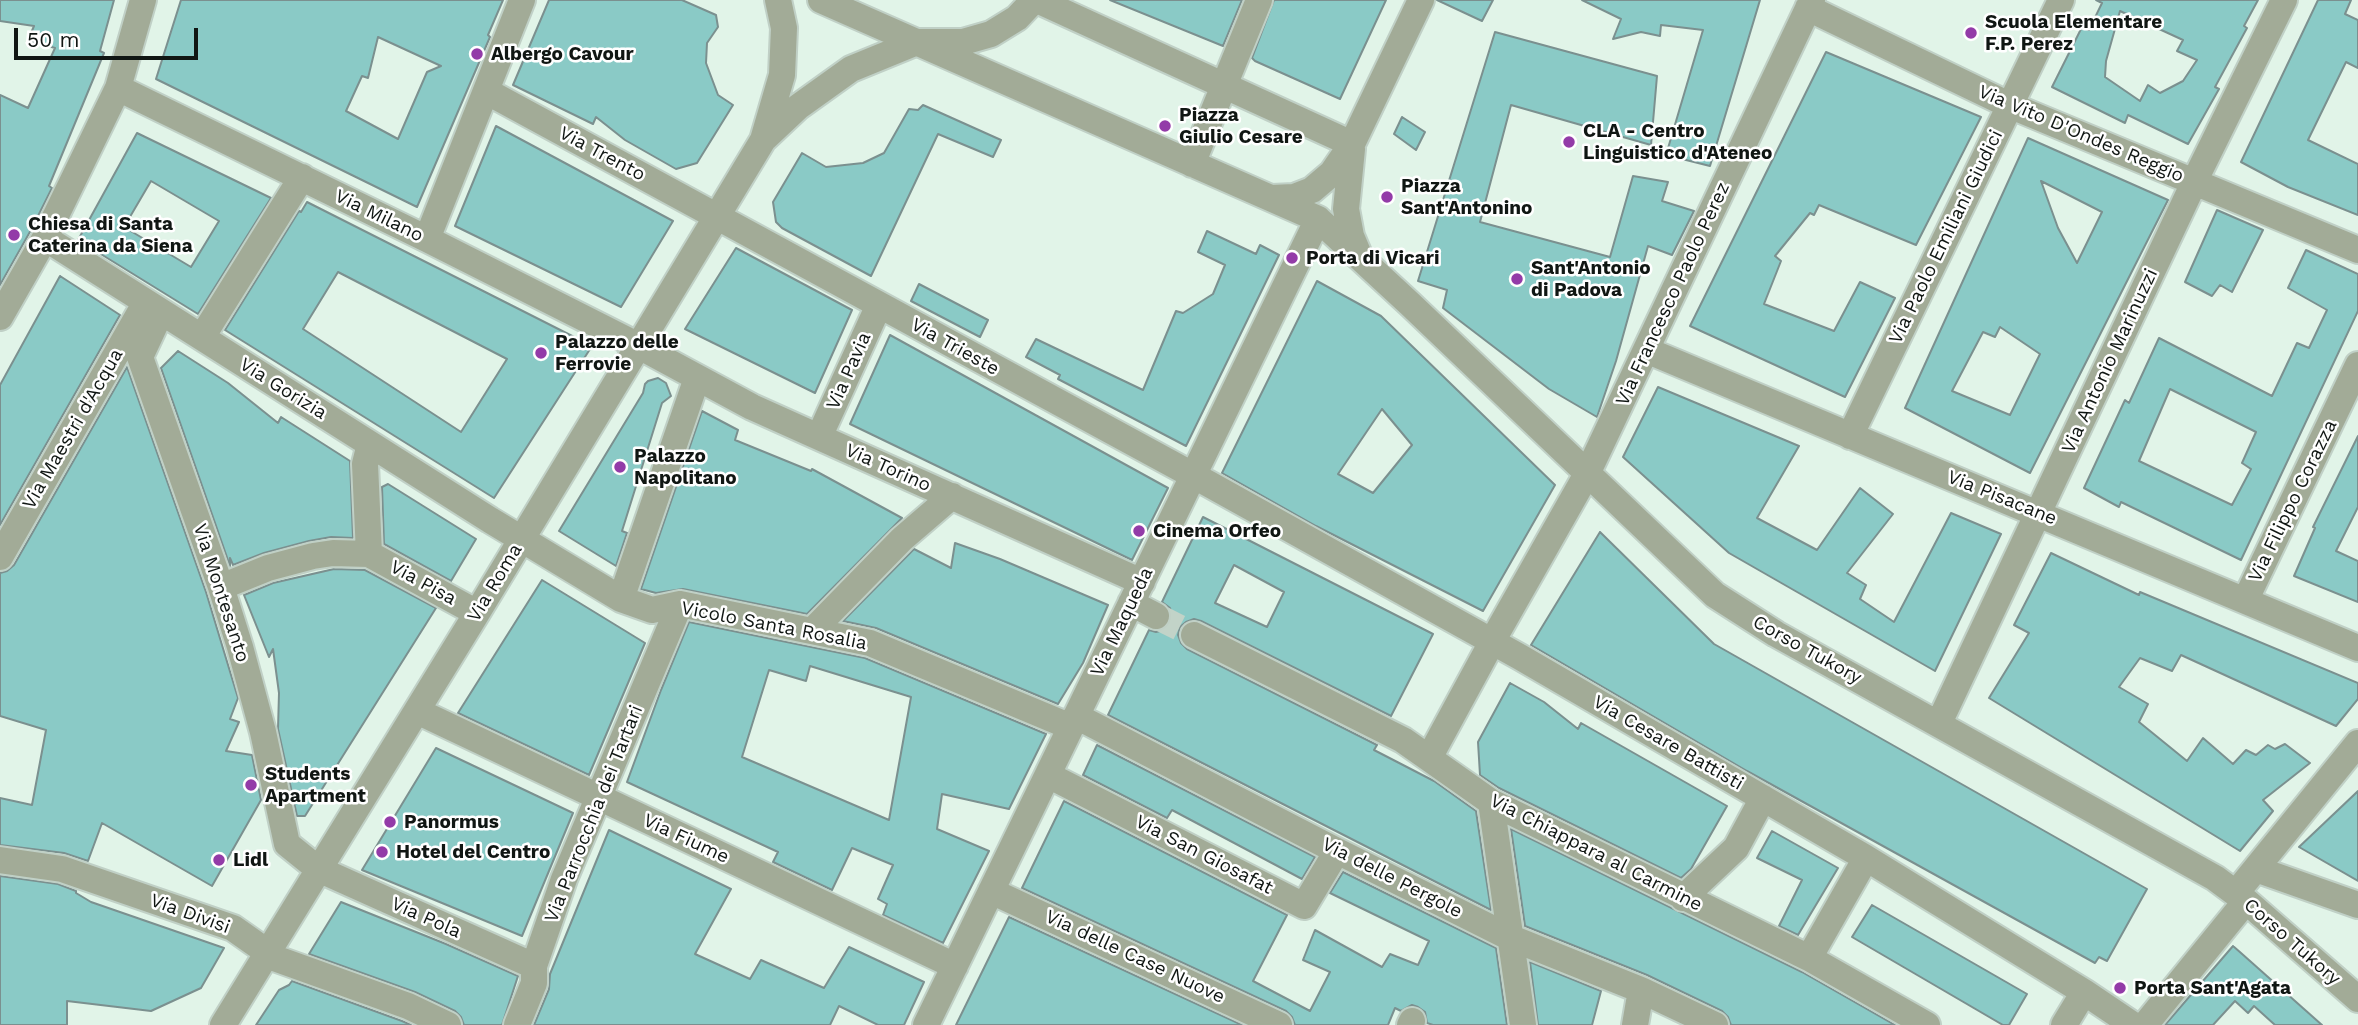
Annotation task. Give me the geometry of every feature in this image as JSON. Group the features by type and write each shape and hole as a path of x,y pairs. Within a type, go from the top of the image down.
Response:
{"street":[{"path":"0,317 45,238 118,88 144,0"},
{"path":"427,239 522,0"},
{"path":"763,140 782,75 784,28 778,0"},
{"name":"Corso Tukory","path":"821,0 1318,219 1715,595 1776,634 2193,865 2241,897 2358,999"},
{"path":"763,140 798,107 851,69 917,42 963,42 991,34 1017,18 1036,0 1091,11 1224,85 1352,144"},
{"path":"1192,164 1259,0"},
{"path":"1270,198 1294,197 1312,190 1332,173 1352,144 1421,0"},
{"name":"Via Paolo Emiliani Giudici","path":"1850,436 2061,0"},
{"name":"Via Antonio Marinuzzi","path":"1940,723 2194,182 2284,0"},
{"name":"Via Vito D'Ondes Reggio","path":"1810,4 2009,105 2358,250"},
{"name":"Via Francesco Paolo Perez","path":"1429,758 1587,474 1810,4"},
{"name":"Via Milano","path":"118,88 639,346"},
{"name":"Via Trento","path":"486,91 718,217"},
{"name":"Via Roma","path":"223,1025 477,613 763,140"},
{"path":"1352,144 1346,209 1351,236 1359,256"},
{"path":"202,337 302,177"},
{"name":"Via Trieste","path":"718,217 1193,477"},
{"name":"Via Maqueda","path":"926,1025 1318,219"},
{"name":"Via Gorizia","path":"45,238 522,539"},
{"name":"Via Pavia","path":"819,437 879,305"},
{"name":"Via Maestri d'Acqua","path":"0,557 153,307"},
{"name":"Via Montesanto","path":"153,307 140,357 221,587 263,732 288,844 318,869"},
{"name":"Via Torino","path":"639,346 752,407 952,496 1137,592"},
{"name":"Via Pisacane","path":"1646,350 2358,648"},
{"name":"Via Filippo Corazza","path":"2246,599 2358,365"},
{"path":"621,598 697,378"},
{"path":"221,587 268,568 313,556 332,552 369,554 365,464 370,444"},
{"name":"Via Cesare Battisti","path":"1193,477 1492,642 2100,993 2133,1025"},
{"path":"812,631 902,539 952,496"},
{"name":"Vicolo Santa Rosalia","path":"522,539 621,598 652,610 680,604 870,643 1074,721"},
{"name":"Via Pisa","path":"369,554 477,613"},
{"path":"1137,592 1156,616"},
{"name":"Via Parrocchia dei Tartari","path":"517,1025 534,983 534,966 564,879 680,604"},
{"name":"Via Chiappara al Carmine","path":"1194,635 1387,732 1491,802 1809,958 1927,1025"},
{"name":"Via Fiume","path":"417,711 955,966"},
{"name":"Via delle Pergole","path":"1074,721 1509,937 1641,990 1715,1025"},
{"path":"2145,1025 2241,897 2256,869 2358,743"},
{"name":"Via San Giosafat","path":"1048,775 1304,906 1337,851"},
{"path":"1683,898 1736,848 1763,798"},
{"path":"1491,802 1523,1025"},
{"path":"1809,958 1866,858"},
{"name":"Via Divisi","path":"0,860 62,869 233,928 290,965 408,1006 448,1025"},
{"name":"Via Pola","path":"318,869 534,966"},
{"name":"Corso Tukory","path":"2256,869 2358,905"},
{"name":"Via delle Case Nuove","path":"991,891 1279,1025"},
{"path":"1635,1025 1641,990"},
{"path":"2064,1025 2100,993"}],"building":[{"path":"0,0 114,0 100,51 104,53 49,186 52,188 0,285 0,95 28,108 55,48 28,40 34,26 0,21"},
{"path":"181,0 503,0 488,35 490,37 417,207 156,79","holes":["378,37 441,66 427,72 398,139 346,111 362,76 368,78"]},
{"path":"549,0 682,0 716,15 718,27 707,43 706,63 718,95 733,105 697,163 676,169 625,140 596,117 593,124 513,85"},
{"path":"1110,0 1242,0 1223,46"},
{"path":"1274,0 1386,0 1340,99 1252,58"},
{"path":"1437,0 1493,0 1482,21"},
{"path":"1582,0 1760,0 1710,166 1666,155 1703,30 1661,25 1660,36 1641,32 1613,39 1621,19"},
{"path":"2096,0 2258,0 2244,26 2247,28 2215,87 2219,89 2188,144 2128,115 2125,123 2052,87 2082,27 2089,30 2102,3","holes":["2120,11 2183,40 2177,51 2197,60 2183,81 2160,93 2148,85 2140,101 2105,77 2106,61"]},
{"path":"2318,0 2351,0 2345,14 2358,20 2358,68 2346,62 2308,140 2358,164 2358,215 2288,187 2241,162"},
{"path":"1495,32 1657,76 1651,145 1511,105 1480,222 1610,257 1633,176 1668,182 1662,201 1694,211 1672,255 1648,246 1616,361 1597,417 1549,389 1443,308 1447,290 1418,281"},
{"path":"1826,52 1981,117 1916,245 1819,205 1814,215 1810,213 1775,256 1781,261 1764,304 1834,331 1860,282 1895,298 1845,397 1690,326"},
{"path":"923,105 1001,140 993,157 938,134 871,276 782,228 776,222 773,202 802,153 826,167 863,163 884,153 909,109 918,110"},
{"path":"1402,117 1425,132 1416,150 1394,134"},
{"path":"496,126 673,221 621,307 455,226"},
{"path":"137,133 271,198 198,314 78,240","holes":["151,181 219,221 191,267 124,227"]},
{"path":"2028,138 2168,200 2030,473 1905,408","holes":["2041,181 2102,212 2077,263 2058,228","2000,327 2040,354 2010,415 1952,391 1983,332 1995,337"]},
{"name":"Palazzo delle Ferrovie","path":"307,202 592,346 494,498 225,330 299,211 301,212","holes":["338,272 507,359 461,432 303,329"]},
{"path":"2217,210 2263,230 2232,292 2220,285 2212,296 2185,282"},
{"path":"1207,231 1256,254 1260,245 1279,255 1186,446 1058,379 1060,375 1026,357 1036,339 1143,390 1176,311 1183,313 1213,294 1225,265 1198,252"},
{"path":"736,248 852,310 815,393 685,329"},
{"path":"2306,250 2358,274 2358,311 2241,560 2121,502 2119,507 2084,488 2125,400 2129,403 2159,338 2272,396 2297,343 2309,348 2327,310 2288,288","holes":["2170,389 2256,432 2242,463 2251,469 2232,505 2139,461"]},
{"path":"60,276 120,315 0,525 0,385"},
{"path":"1317,281 1381,316 1555,485 1483,611 1316,526 1222,473","holes":["1382,409 1412,445 1373,493 1338,474"]},
{"path":"919,284 988,320 980,337 911,301"},
{"path":"890,335 1168,488 1132,560 850,424"},
{"path":"178,351 228,383 278,423 281,417 350,461 353,538 331,537 309,541 264,553 233,565 230,558 230,566 161,368"},
{"path":"127,367 206,592 238,698 230,719 239,722 226,751 252,755 261,800 212,886 102,823 88,861 64,853 0,845 0,798 32,805 46,730 0,716 0,573 14,565"},
{"name":"Palazzo Napolitano","path":"658,378 666,383 671,396 662,403 622,531 627,533 616,566 559,531 643,393 645,384"},
{"path":"1658,387 1799,446 1757,518 1817,550 1860,488 1893,514 1847,573 1866,585 1860,599 1894,622 1951,513 2001,534 1935,671 1729,553 1623,457"},
{"path":"702,411 738,430 735,440 811,471 812,469 902,518 807,614 683,589 656,593 641,589"},
{"path":"2358,436 2358,507 2336,551 2358,561 2358,602 2294,576 2315,528 2313,527"},
{"path":"388,484 476,539 451,581 384,544 382,487"},
{"path":"1203,517 1433,634 1391,716 1201,621 1194,619 1186,622 1180,627 1178,635 1187,649 1377,745 1374,750 1434,781 1476,811 1491,910 1108,715 1149,630 1164,630 1170,623 1170,608 1162,602","holes":["1234,565 1284,592 1267,627 1215,603"]},
{"path":"1600,532 1714,644 2147,889 2107,961 2099,957 2095,963 1747,771 1531,645"},
{"path":"955,543 1108,605 1083,663 1058,704 876,628 843,621 914,549 951,568"},
{"path":"2051,553 2139,595 2140,592 2358,683 2358,699 2336,726 2181,655 2172,671 2140,658 2119,687 2148,704 2139,722 2187,761 2203,738 2233,764 2246,750 2256,755 2268,745 2275,749 2285,744 2310,763 2263,800 2273,811 2240,851 1989,698 2029,633 2014,625"},
{"path":"334,569 365,570 436,608 305,816 297,816 278,729 279,693 273,649 269,657 244,595 273,583"},
{"path":"542,580 645,643 589,775 458,713"},
{"path":"689,622 865,658 1046,734 1009,809 942,794 937,829 989,851 943,943 883,915 887,904 878,899 893,865 852,848 832,890 773,862 778,852 627,782","holes":["810,666 911,697 889,820 742,757 769,670 806,681"]},
{"path":"1510,683 1544,702 1578,729 1581,723 1727,806 1691,869 1681,878 1499,788 1480,775 1478,742"},
{"path":"1097,745 1315,857 1302,879 1172,810 1167,818 1083,775"},
{"path":"436,748 573,813 522,936 362,870"},
{"path":"2358,791 2358,881 2299,847"},
{"path":"1064,801 1287,915 1253,981 1310,1011 1330,972 1303,960 1315,930 1382,967 1390,954 1418,965 1429,941 1330,893 1343,872 1496,948 1507,1025 1433,1025 1427,1023 1425,1012 1412,1005 1401,1011 1395,1008 1388,1025 1295,1025 1286,1011 1022,888"},
{"path":"1511,829 1802,972 1895,1025 1731,1025 1722,1011 1647,975 1525,926"},
{"path":"609,830 731,889 695,954 750,979 761,960 824,988 849,947 924,982 904,1025 878,1025 839,1006 830,1025 534,1025 549,989 550,974"},
{"path":"1772,831 1838,868 1798,935 1779,926 1802,880 1757,858"},
{"path":"0,876 58,884 76,891 91,902 224,948 201,988 151,1011 67,1001 67,1025 0,1025"},
{"path":"341,902 518,976 502,1025 464,1025 455,1011 415,992 309,954"},
{"path":"1872,905 2027,994 2009,1025 2003,1025 1852,937"},
{"path":"1009,917 1242,1025 956,1025"},
{"path":"2233,946 2322,1025 2275,1025 2254,1006 2248,1013 2235,1001 2213,1025 2165,1025"},
{"path":"1530,962 1601,991 1592,1025 1538,1025"},
{"path":"292,981 411,1025 256,1025 279,990"}],"tunnel":[{"path":"1156,616 1194,635"}],"place":[{"name":"Scuola Elementare F.P. Perez","path":"1971,33"},
{"name":"Albergo Cavour","path":"477,54"},
{"name":"Piazza Giulio Cesare","path":"1165,126"},
{"name":"CLA - Centro Linguistico d'Ateneo","path":"1569,142"},
{"name":"Piazza Sant'Antonino","path":"1387,197"},
{"name":"Chiesa di Santa Caterina da Siena","path":"14,235"},
{"name":"Porta di Vicari","path":"1292,258"},
{"name":"Sant'Antonio di Padova","path":"1517,279"},
{"name":"Palazzo delle Ferrovie","path":"541,353"},
{"name":"Palazzo Napolitano","path":"620,467"},
{"name":"Cinema Orfeo","path":"1139,531"},
{"name":"Students Apartment","path":"251,785"},
{"name":"Panormus","path":"390,822"},
{"name":"Hotel del Centro","path":"382,852"},
{"name":"Lidl","path":"219,860"},
{"name":"Porta Sant'Agata","path":"2120,988"}]}
